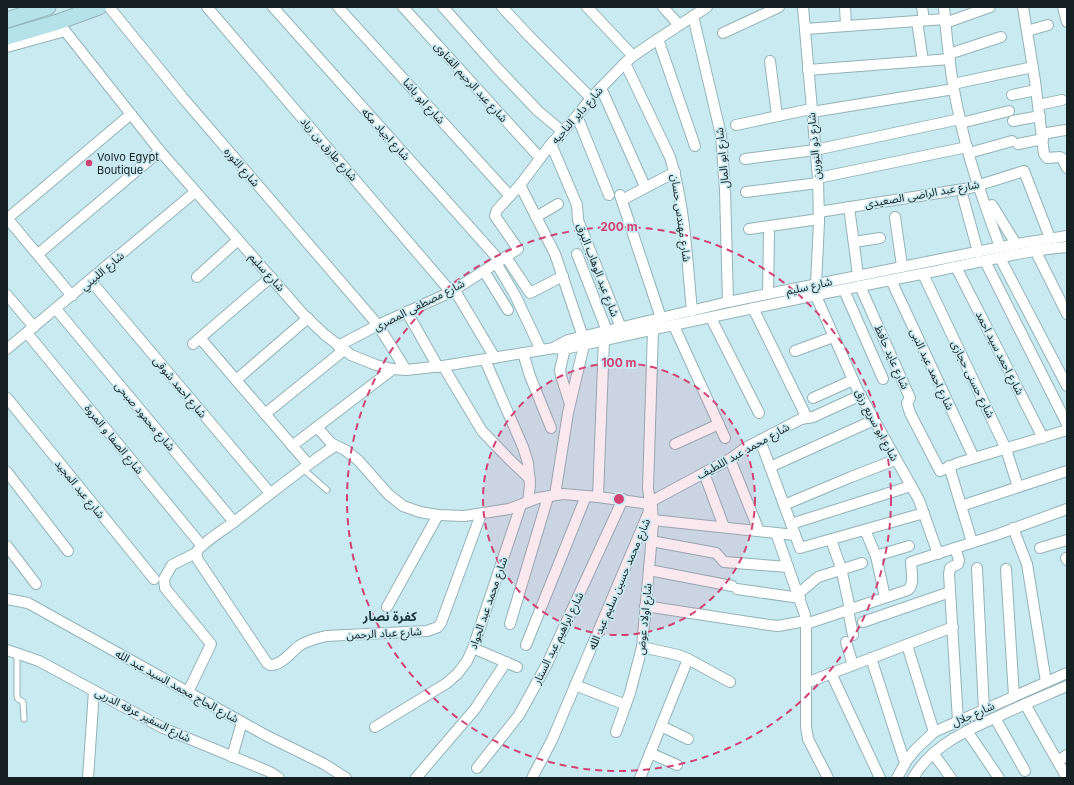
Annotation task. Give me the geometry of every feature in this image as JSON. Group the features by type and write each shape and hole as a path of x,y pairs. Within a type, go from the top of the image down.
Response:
{"main road":[{"path":"7,20 29,10 48,7"},
{"path":"7,37 62,27 99,7"}],"street":[{"name":"شارع الثوره","path":"109,7 183,98 378,325 406,370"},
{"name":"شارع طارق بن زياد","path":"207,7 452,290 490,359"},
{"name":"شارع اجياد مكه","path":"273,7 500,260"},
{"name":"شارع ابو باشا","path":"338,7 510,196"},
{"name":"شارع عبد الرحيم القناوى","path":"403,7 540,158"},
{"path":"443,7 498,69 538,111 562,131"},
{"path":"502,7 591,98"},
{"path":"588,7 633,56"},
{"path":"663,7 679,25"},
{"name":"شارع داير الناحيه","path":"518,250 495,214 520,185 562,131 625,63 633,56 707,7"},
{"path":"723,33 779,7"},
{"name":"شارع ذو النورين","path":"803,7 818,180 819,215 816,285"},
{"path":"845,7 846,26"},
{"path":"922,7 920,21 923,61"},
{"path":"944,7 953,87 960,121 978,185 1000,247"},
{"path":"804,29 920,21 945,21 990,7"},
{"path":"1023,7 1033,67 1044,154 1047,158 1062,158 1067,168"},
{"path":"1063,7 1067,22"},
{"name":"شارع ابو المال","path":"693,16 721,135 725,190 728,302"},
{"path":"1027,31 1048,25"},
{"path":"7,47 62,27"},
{"name":"شارع سليم","path":"62,27 160,151 195,192 308,318 341,348 363,361 393,369 406,370 490,359 554,348 565,348 583,341"},
{"path":"808,70 923,61 949,56 1001,36"},
{"path":"658,39 695,146"},
{"path":"770,61 778,116"},
{"name":"شارع مهندس حسان","path":"625,63 670,157 675,172 680,196 692,310"},
{"path":"736,125 778,116 953,87 1033,67"},
{"path":"601,88 643,182"},
{"path":"1012,95 1036,90"},
{"path":"1038,105 1062,100"},
{"path":"745,159 815,150 1009,111"},
{"path":"72,296 7,218 131,114"},
{"path":"577,116 609,195"},
{"path":"1013,121 1040,116"},
{"path":"746,192 818,180 968,150 1015,143 1065,130"},
{"name":"شارع عبد الوهاب البرق","path":"551,144 577,205 578,220 621,328"},
{"path":"38,254 160,151"},
{"path":"660,318 621,198 675,172"},
{"name":"شارع عبد الراضى الصعيدى","path":"749,229 819,215 849,207 958,190 1024,172 1050,238"},
{"path":"510,624 551,496 583,341 555,254 520,185"},
{"name":"شارع اللبيني","path":"7,349 195,192"},
{"path":"963,198 978,252"},
{"path":"536,217 558,204"},
{"path":"992,205 1016,244"},
{"path":"849,207 858,275"},
{"path":"895,217 902,266"},
{"path":"768,294 769,233"},
{"name":"شارع سليم","path":"606,336 621,328 728,302 902,266 1016,244 1067,236"},
{"path":"854,242 880,238"},
{"path":"197,277 238,240"},
{"name":"شارع سليم","path":"554,348 561,343 653,330 860,286 985,262 1035,250 1067,247"},
{"name":"شارع مصطفى المصرى","path":"265,414 341,348 378,325 452,290 518,250"},
{"path":"1035,250 1067,314"},
{"path":"577,254 606,336 598,497"},
{"path":"1000,258 1067,386"},
{"path":"500,260 530,293 563,276"},
{"path":"500,260 541,350"},
{"path":"985,262 1067,424"},
{"name":"شارع احمد سيد احمد","path":"956,267 1043,438"},
{"path":"484,271 508,310"},
{"name":"شارع حسنى حجازى","path":"923,274 1006,449 1018,487"},
{"path":"271,277 197,341 236,380 292,446 305,466"},
{"name":"شارع احمد شوقى","path":"90,280 270,493"},
{"name":"شارع احمد عبد النبى","path":"891,280 974,458"},
{"name":"شارع عايد حافظ","path":"860,286 910,398 907,403 910,413 940,470 949,466"},
{"path":"844,290 883,379"},
{"name":"شارع الصفا و المروة","path":"7,295 31,330 199,549 198,560 266,663"},
{"name":"شارع ابو سريع رزق","path":"816,296 853,380 895,460 911,486 924,513 938,554"},
{"path":"753,308 807,418"},
{"name":"شارع محمود صبحى","path":"56,309 234,522"},
{"path":"407,312 482,431 530,479"},
{"path":"236,380 308,318"},
{"path":"711,318 759,413"},
{"path":"674,326 725,438"},
{"name":"شارع محمد حسين سليم عبد الله","path":"532,778 552,740 648,514 650,503 648,488 653,330"},
{"path":"795,352 834,337"},
{"path":"565,348 560,370 570,404"},
{"path":"523,353 530,376 550,428"},
{"name":"شارع محمد عبد الجواد","path":"375,727 447,683 458,673 467,661 525,504 530,479 528,462 490,359"},
{"path":"292,446 393,369"},
{"path":"813,398 853,380"},
{"name":"شارع محمد عبد اللطيف","path":"650,503 730,459 745,448 801,419 812,417 861,396"},
{"name":"شارع عبد المجيد","path":"7,398 154,579"},
{"path":"770,467 874,420"},
{"path":"675,444 719,424"},
{"path":"318,427 331,443 351,454 388,494 403,506 420,512 438,515 464,516 481,514 509,509 551,496 563,494 650,503"},
{"path":"972,542 949,466 1067,430"},
{"path":"760,440 800,548 924,513"},
{"path":"188,692 211,644 164,588 164,579 172,565 199,549 305,466 335,446"},
{"path":"730,459 759,531"},
{"path":"784,506 895,460"},
{"path":"7,472 68,551"},
{"path":"704,473 724,527"},
{"path":"961,506 1018,487 1066,474"},
{"path":"791,524 911,486"},
{"path":"526,645 586,496"},
{"name":"شارع ابراهيم عبد الستار","path":"477,768 519,715 547,664 623,500"},
{"name":"شارع اولاد عوض","path":"616,732 626,705 642,647 653,520 653,510 650,503"},
{"path":"645,606 778,626 806,622 849,610 908,590 912,583 910,562 938,554 1067,509"},
{"name":"شارع عباد الرحمن","path":"266,663 270,666 277,664 299,646 317,638 326,636 428,631 438,627 441,623 481,514"},
{"path":"387,607 438,515"},
{"path":"653,520 795,535"},
{"path":"1013,528 1027,564 1046,682"},
{"path":"865,530 876,556 885,597"},
{"path":"776,533 799,596 806,622 806,728 808,739 828,778"},
{"path":"831,540 841,568 849,610 853,665"},
{"path":"1040,548 1067,540"},
{"path":"651,541 716,553 724,562 788,567"},
{"path":"7,546 36,584"},
{"path":"876,556 909,546"},
{"path":"955,548 959,560 958,564 950,568 949,574 958,721"},
{"path":"799,596 818,577 841,568 862,563"},
{"path":"977,568 984,710"},
{"path":"1006,569 1014,696"},
{"path":"649,570 735,587 799,596"},
{"path":"863,622 950,592"},
{"name":"شارع الحاج محمد السيد عبد الله","path":"7,598 28,603 267,736 324,764 346,778"},
{"path":"806,683 953,628"},
{"path":"907,644 934,732"},
{"path":"642,647 678,655 730,682"},
{"path":"473,648 517,667"},
{"name":"شارع السفير عرفه الدربى","path":"7,650 39,661 163,728 270,772 279,778"},
{"path":"871,658 905,763"},
{"path":"640,778 688,659"},
{"path":"416,778 475,709 506,662"},
{"path":"831,673 880,778"},
{"name":"شارع جلال","path":"897,778 905,763 916,749 934,732 1067,673"},
{"path":"575,685 626,705"},
{"name":"شارع جلال","path":"913,778 933,753 967,731 1067,686"},
{"path":"88,778 94,691"},
{"path":"1025,704 1067,778"},
{"path":"995,718 1025,771"},
{"path":"232,757 242,722"},
{"path":"661,726 688,739"},
{"path":"967,731 999,778"},
{"path":"650,753 677,765"},
{"path":"933,753 951,778"},
{"path":"1058,761 1067,755"}],"lane":[{"path":"305,466 327,490"},
{"path":"17,653 17,696 18,699 23,702 24,719"}],"place":[{"name":"Volvo Egypt Boutique","path":"89,163"}],"district":[{"name":"كفرة نصار","path":"390,616"}]}
